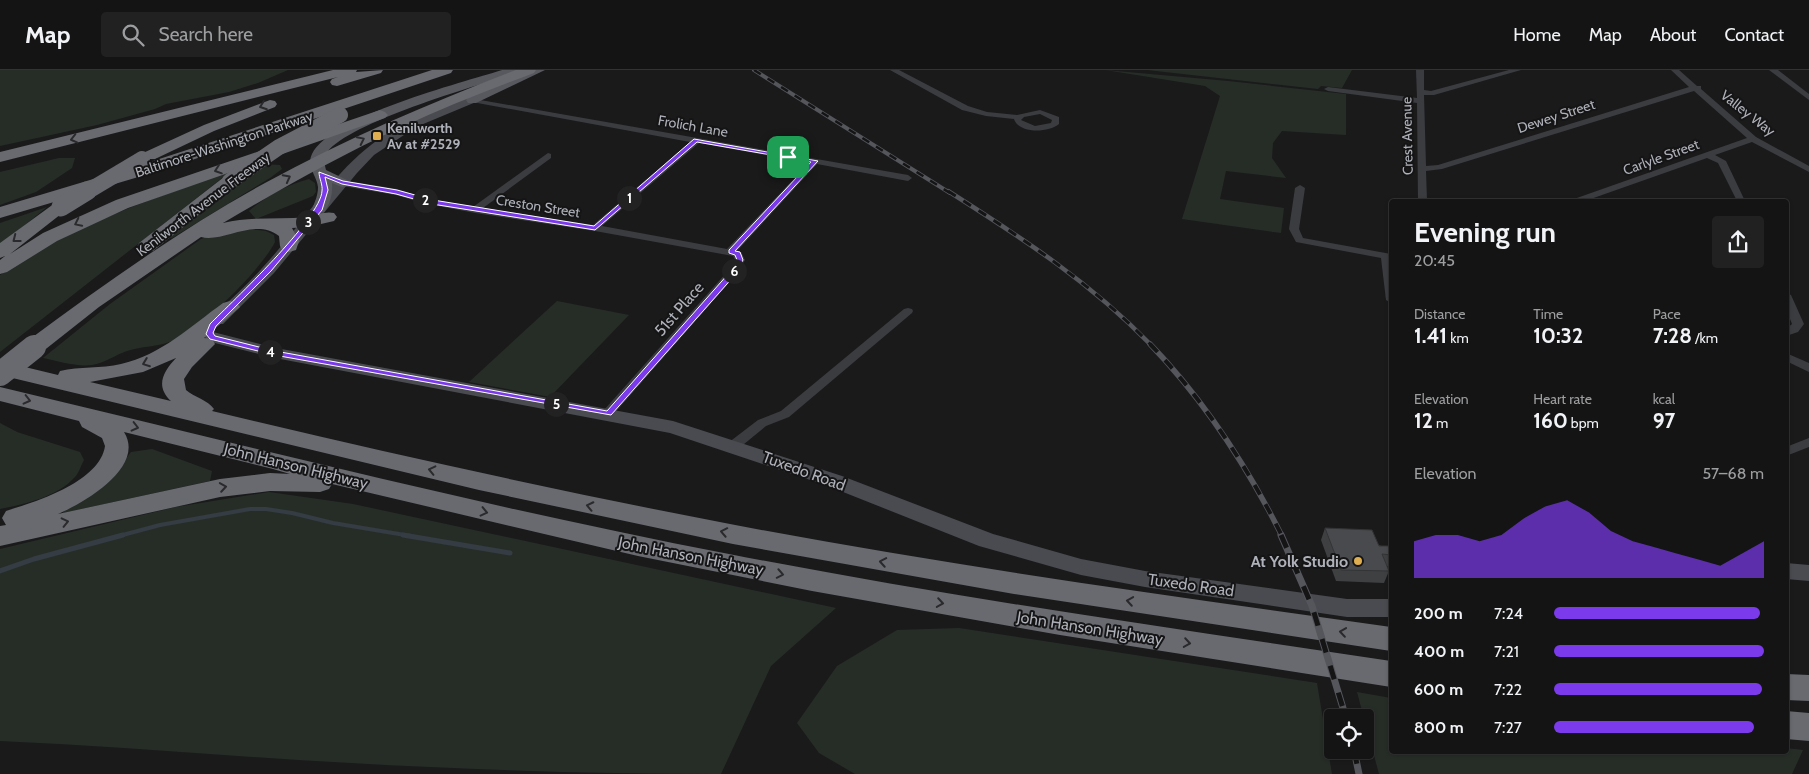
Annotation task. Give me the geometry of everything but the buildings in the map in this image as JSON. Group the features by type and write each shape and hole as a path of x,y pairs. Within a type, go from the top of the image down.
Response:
{"highway":[{"path":"122,127 336,70"},
{"path":"0,157 350,70"},
{"path":"0,252 60,206 142,159 246,112 296,94 376,70"},
{"name":"Baltimore-Washington Parkway","path":"0,213 156,166 446,70"},
{"name":"Kenilworth Avenue Freeway","path":"28,346 230,181 284,144 340,115 383,96 456,70"},
{"path":"1,368 28,346 153,258 224,213 319,168 430,108 529,70"},
{"path":"0,268 55,235 122,204 380,115"},
{"path":"153,258 209,232 232,226 319,216"},
{"path":"253,223 273,225 284,230 289,236 289,246"},
{"path":"171,352 230,307"},
{"path":"1,368 67,376 92,376 127,369 171,352 190,342 213,337"},
{"path":"213,337 179,367 172,380 173,390 184,402 255,429"},
{"name":"John Hanson Highway","path":"1,368 539,494 767,541 1106,597 1389,639"},
{"name":"John Hanson Highway","path":"0,394 606,539 868,591 1019,617 1389,674"},
{"path":"0,521 36,512 68,498 102,473 115,456 118,449 116,439 109,431 53,407"},
{"path":"0,536 206,490 270,482 322,483 437,500"},
{"path":"1789,687 1809,688"},
{"path":"1789,725 1809,727"}],"main road":[{"path":"514,70 380,115 333,140 321,151 319,168 325,190 319,216 278,278 246,310 213,337 209,332 212,325 260,279 289,246 319,216 348,184 392,145 416,129 472,100 539,70"},
{"path":"319,168 348,184"},
{"name":"Tuxedo Road","path":"213,337 280,354 673,426 835,481 974,535 1072,564 1145,579 1337,607 1389,608"},
{"path":"1789,572 1809,573"}],"street":[{"path":"894,70 965,108 986,114 1018,117"},
{"name":"Crest Avenue","path":"1420,70 1422,199"},
{"path":"1328,88 1421,96 1517,70"},
{"name":"Valley Way","path":"1675,70 1698,88 1753,139 1809,169"},
{"path":"1773,70 1809,98"},
{"name":"Dewey Street","path":"1422,168 1439,167 1618,110 1687,89 1698,88"},
{"name":"Frolich Lane","path":"472,100 908,178"},
{"name":"Carlyle Street","path":"1584,199 1753,139"},
{"path":"595,228 696,141"},
{"path":"1707,155 1722,161 1740,199"},
{"path":"475,210 548,156"},
{"path":"731,252 816,161"},
{"name":"Creston Street","path":"348,184 397,192 423,200 475,210 595,228 731,252"},
{"path":"1300,188 1294,229 1299,240 1388,256 1389,271"},
{"name":"51st Place","path":"608,414 731,274 740,260 737,254 731,252"},
{"path":"1789,302 1796,316 1798,327 1789,332"},
{"path":"732,446 762,423 785,414 908,311"},
{"path":"1789,358 1809,368"},
{"path":"1789,451 1809,442"}],"shaded area":[{"path":"0,70 288,70 258,83 229,92 166,104 155,109 97,125 0,146"},
{"path":"1105,70 1346,94 1346,135 1282,131 1273,143 1272,158 1286,178 1226,171 1220,199 1284,208 1281,233 1182,219 1220,96 1205,86"},
{"path":"1147,70 1352,70 1342,88 1321,86 1318,89"},
{"path":"59,158 75,158 72,168 36,192 0,205 0,172"},
{"path":"263,164 280,165 282,169 172,238 167,238"},
{"path":"231,171 0,352 0,275 55,242 83,228 141,203"},
{"path":"309,179 315,183 316,192 313,196 256,219 249,211 277,192"},
{"path":"47,207 0,245 0,223"},
{"path":"250,229 266,231 274,235 275,242 268,254 244,282 214,312 184,334 167,343 132,349 92,365 73,364 43,358 110,304 201,239 212,235"},
{"path":"557,301 629,315 550,397 469,382"},
{"path":"0,423 17,432 80,452 84,460 76,475 68,484 50,495 0,509"},
{"path":"152,449 212,471 210,481 63,513 67,505 120,467 131,452"},
{"path":"269,492 353,504 836,608 771,666 721,774 443,768 0,741 0,549 176,507"},
{"path":"959,628 1317,683 1324,725 1324,759 1330,759 1332,774 855,774 819,753 797,723 837,666 897,630"},
{"path":"1357,692 1389,698 1389,754 1789,754 1789,748 1803,750 1792,774 1379,774 1374,755 1374,709 1362,709"}],"waterway":[{"path":"119,536 160,525 250,509 266,509 292,513 333,523 411,536"},
{"path":"0,571 34,559 123,535"},
{"path":"403,535 510,553"}],"railway":[{"path":"754,70 950,193"},
{"path":"948,191 1054,262 1104,301 1150,344"},
{"path":"1150,344 1170,365 1223,435 1254,484 1282,536"},
{"path":"1281,535 1312,606 1343,709"},
{"path":"1356,759 1359,774"}],"place":[{"name":"Kenilworth Av at #2529","path":"377,136"},
{"name":"At Yolk Studio","path":"1358,561"}],"route":[{"path":"696,141 788,157 816,161 731,252 737,254 740,260 731,274 608,414 274,353 213,337 209,332 212,325 269,270 319,209 325,190 321,174 342,183 397,192 432,202 595,228 696,141"}]}
